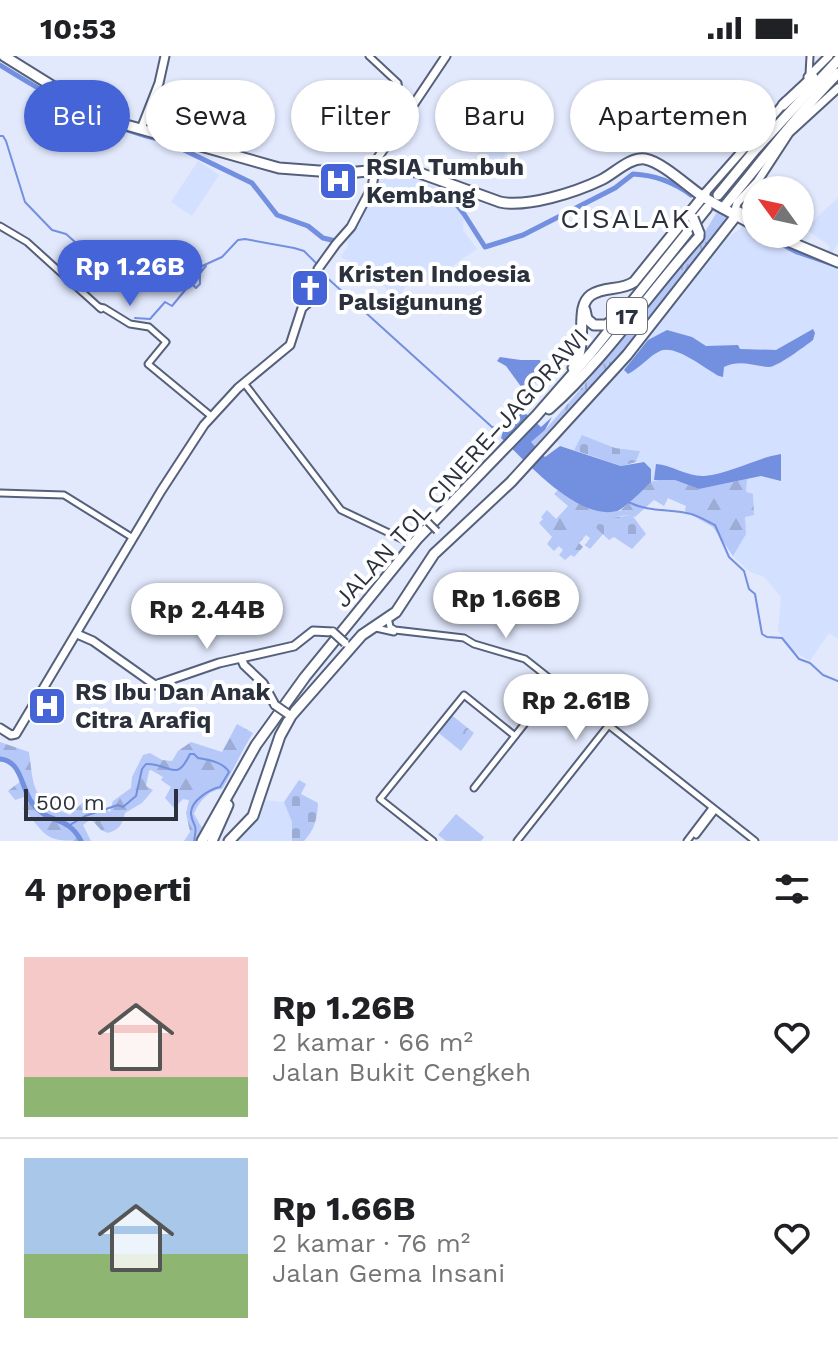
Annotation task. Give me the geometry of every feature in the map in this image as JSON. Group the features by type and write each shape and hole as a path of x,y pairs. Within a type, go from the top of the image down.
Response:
{"highway":[{"path":"6,56 100,114 269,166 337,171 410,168 502,200 523,200 594,181 643,157 658,162 725,208"},
{"path":"783,105 834,57"},
{"name":"JALAN TOL CINERE–JAGORAWI","path":"207,841 256,745 290,696 418,538 538,418 646,284 725,208 755,150 834,57"},
{"name":"JALAN TOL CINERE–JAGORAWI","path":"548,406 596,356 725,208 766,144 838,67"},
{"path":"231,841 256,817 286,729 366,635 376,628 390,627 436,556 528,466 633,348 725,208 806,106 838,76"},
{"path":"646,284 608,324 597,325 587,319 585,307 589,300 596,295 621,291 636,284 693,216 725,208"},
{"path":"548,406 579,357 583,337 581,313 585,301 596,293 634,282 725,208"},
{"path":"548,406 606,351 648,295 699,237 693,216"},
{"path":"807,248 838,261"},
{"name":"JALAN TOL CINERE–JAGORAWI","path":"207,841 267,735 308,680 422,541 504,452"},
{"path":"231,841 253,816 289,715 321,685 348,646 393,615 430,558 528,466"}],"main road":[{"path":"141,128 159,85 165,56"},
{"path":"419,90 446,56"},
{"path":"725,208 783,105 810,76 834,57"},
{"path":"725,208 737,203 757,182 789,133 838,88"},
{"path":"0,728 10,735 16,734 164,486 211,416 244,383 290,345 302,308 316,296 320,267 349,230 371,189 373,169 383,152"},
{"path":"77,634 93,641 154,685 241,658 294,646 318,629 333,632 348,646"},
{"path":"241,658 263,683 275,705 289,715"}],"street":[{"path":"369,56 395,80"},
{"path":"810,56 810,76"},
{"path":"0,225 28,240 102,308 130,324 149,327 166,342 148,364 211,416"},
{"path":"244,383 341,510 406,541 424,518 448,541"},
{"path":"0,493 64,495 133,538"},
{"path":"390,627 405,632 460,638 531,664 755,841"},
{"path":"474,788 556,684"},
{"path":"433,841 380,799 464,695 515,736"},
{"path":"517,841 608,726"},
{"path":"690,841 714,809"}],"shaded area":[{"path":"479,152 506,152 502,159 499,157 494,162 489,158 479,169 473,162"},
{"path":"198,161 219,175 192,216 171,202"},
{"path":"380,177 418,179 439,189 464,218 463,230 477,249 451,267 434,286 423,276 417,281 412,278 397,298 364,269 341,257"},
{"path":"838,198 838,243 831,255 827,254 830,246 814,235 814,221"},
{"path":"742,227 742,248 800,248 838,264 838,639 829,633 810,661 793,651 778,631 781,597 764,577 750,572 733,556 713,527 685,511 686,506 668,498 664,506 654,499 636,494 651,482 644,462 636,462 640,451 615,448 582,435 574,450 560,446 557,441 622,370 727,238"},
{"path":"263,800 284,802 292,822 292,841 234,841 254,822"}],"green space":[{"path":"717,212 731,219 623,358 538,450 531,442 591,377 639,312 700,240"},
{"path":"582,435 615,448 640,451 636,462 622,466 574,450"},
{"path":"747,479 746,492 753,494 754,515 745,517 746,534 733,556 713,527 685,511 686,506 668,498 664,506 654,500 635,517 620,516 596,528 603,534 590,549 585,545 590,538 586,535 579,543 583,547 574,557 571,555 565,560 559,555 563,550 559,546 554,551 547,544 552,537 539,523 543,519 541,517 547,510 556,519 568,506 554,494 558,490 567,497 620,511 651,482 675,480 699,489"},
{"path":"632,515 646,534 632,549 614,537 609,540 596,528 602,516"},
{"path":"449,713 474,733 461,751 435,730"},
{"path":"237,724 253,733 222,789 208,794 196,810 194,814 202,828 195,841 184,841 190,832 186,813 189,800 183,799 174,808 165,798 171,787 161,780 163,777 151,770 146,786 153,790 142,803 125,813 115,830 108,833 101,830 91,819 83,825 91,841 50,837 23,808 28,804 24,797 15,800 8,791 22,780 10,761 0,762 0,742 29,752 34,784 48,804 70,815 84,801 91,800 110,812 113,801 131,788 132,777 143,755 150,753 162,760 172,761 178,751 191,742 222,752"},
{"path":"299,780 306,784 301,794 318,803 318,809 308,837 304,841 292,841 292,822 284,802"},
{"path":"456,814 484,837 481,841 446,841 438,835"}],"water":[{"path":"813,329 813,340 778,364 769,367 741,363 730,365 724,367 723,377 682,354 667,350 656,353 628,374 624,370 648,340 667,330 692,337 706,346 738,345 740,349 776,350"},
{"path":"500,357 540,360 544,375 522,388 506,366 497,361"},
{"path":"515,404 541,427 552,417 545,430 531,442 545,457 560,446 621,466 644,462 651,469 651,482 617,511 602,512 570,499 501,438 508,414"},
{"path":"781,454 781,481 761,476 699,489 675,480 654,480 656,464 704,476"}],"waterway":[{"path":"0,65 80,110 121,128 166,141 170,146 252,183 277,215 308,226 323,238 340,242 354,228"},
{"path":"0,136 6,141 25,202 52,230 66,234 100,264 121,270 147,266 169,270 194,263 200,267 222,257 238,240 245,239 304,251 317,264"},
{"path":"439,183 485,247 523,235 615,188 633,174 664,180 691,195"},
{"path":"38,248 57,266"},
{"path":"789,248 838,266"},
{"path":"193,285 196,288 200,284 200,273 206,266"},
{"path":"321,269 492,427 503,429"},
{"path":"135,318 150,319 165,302 172,306 191,283"},
{"path":"628,502 691,514 715,525 729,557 744,571 749,589 755,594 762,634 782,638 799,659 838,681"},
{"path":"70,825 85,816 118,805 123,807 136,796 146,764 176,770 181,768 190,754 194,754 219,764 229,772 220,787 206,793 194,805 191,814 195,827 194,841"},
{"path":"0,759 17,770 28,797 38,810 70,827 81,841"}],"tunnel":[{"path":"712,210 722,197"}],"place":[{"name":"RSIA Tumbuh Kembang","path":"338,181"},
{"name":"Kristen Indoesia Palsigunung","path":"310,288"},
{"name":"RS Ibu Dan Anak Citra Arafiq","path":"47,706"}],"district":[{"name":"CISALAK","path":"626,218"}]}
